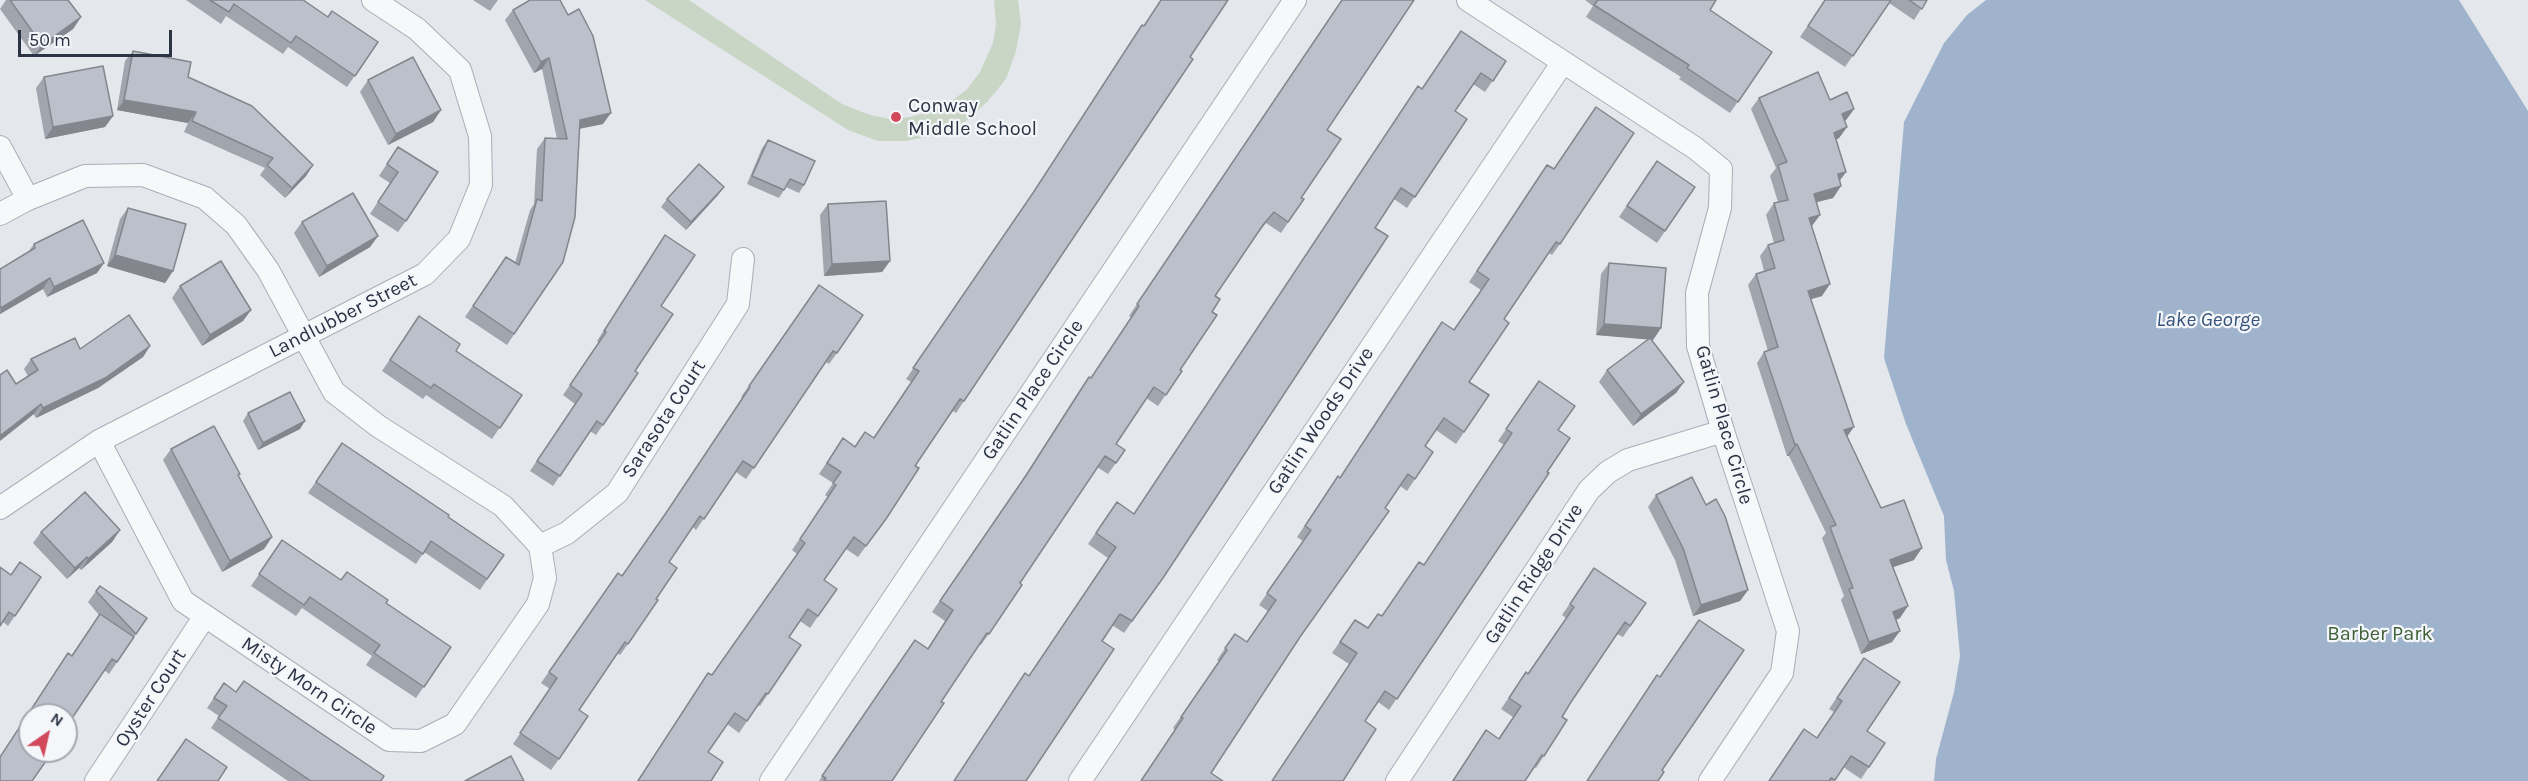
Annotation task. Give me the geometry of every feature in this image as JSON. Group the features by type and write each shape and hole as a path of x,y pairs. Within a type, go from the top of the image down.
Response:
{"street":[{"name":"Landlubber Street","path":"0,508 99,441 425,274 459,239 481,185 480,136 460,70 417,29 373,0"},
{"name":"Gatlin Place Circle","path":"771,781 1295,0"},
{"name":"Gatlin Place Circle","path":"1468,0 1695,148 1721,169 1720,208 1697,293 1698,346 1788,631 1782,673 1710,781"},
{"name":"Gatlin Woods Drive","path":"1080,781 1563,62"},
{"path":"0,147 28,199"},
{"path":"0,214 28,199 86,176 143,175 205,198 237,225 268,270 334,392 378,426 503,506 540,546"},
{"name":"Sarasota Court","path":"540,546 567,533 617,493 738,304 743,259"},
{"name":"Gatlin Ridge Drive","path":"1397,781 1589,490 1608,472 1628,460 1723,431"},
{"name":"Misty Morn Circle","path":"99,441 183,601 389,740 421,741 455,724 538,603 545,578 540,546"},
{"name":"Oyster Court","path":"96,781 205,616"}],"green space":[{"path":"645,0 689,0 842,104 870,115 890,119 910,117 935,110 952,101 967,89 980,72 993,43 996,24 994,0 1018,0 1021,24 1016,51 1006,79 988,101 966,121 940,134 906,141 878,141 848,130"}],"water":[{"name":"Lake George","path":"1986,0 2459,0 2528,111 2528,781 1934,781 1936,759 1954,692 1960,656 1954,591 1946,560 1944,516 1906,424 1884,358 1904,122 1944,43 1967,15"}],"building":[{"path":"10,0 68,0 81,17 42,45"},
{"path":"210,0 303,0 328,17 332,11 378,42 355,76 296,36 291,43 234,4 229,12"},
{"path":"530,0 560,0 568,15 579,9 593,36 611,113 580,120 575,217 563,262 514,334 473,306 506,257 519,265 537,199 542,201 545,138 567,139 549,58 541,62 513,10"},
{"path":"1161,0 1228,0 1190,57 1193,59 964,401 960,399 915,466 919,468 886,519 866,546 854,537 824,580 837,589 818,616 808,609 789,637 801,645 768,694 766,693 747,721 735,713 708,752 723,762 711,781 638,781 708,673 712,675 805,543 800,539 836,485 833,483 841,472 827,463 843,438 855,447 865,432 874,438 919,371 913,368"},
{"path":"1342,0 1414,0 1327,130 1341,139 1301,198 1304,199 1288,222 1274,212 1263,225 1215,296 1220,299 1212,312 1217,315 1166,395 1154,387 1116,444 1125,450 1116,463 1105,456 1020,583 1022,585 941,702 944,703 892,781 824,781 826,778 822,776 915,640 928,649 953,610 940,601"},
{"path":"1598,0 1716,0 1710,10 1772,52 1738,102 1687,68 1689,65 1594,5"},
{"path":"1825,0 1891,0 1853,56 1808,26"},
{"path":"1909,0 1927,0 1922,9"},
{"path":"1461,31 1506,61 1493,81 1481,73 1455,111 1467,119 1415,197 1401,188 1375,228 1388,236 1163,578 1132,621 1120,614 1102,641 1114,649 1026,781 954,781 1025,673 1029,676 1116,547 1096,533 1117,502 1134,514 1418,86 1422,89"},
{"path":"133,51 191,62 188,77 252,106 313,165 292,188 267,165 273,158 192,121 196,112 124,100"},
{"path":"413,57 441,110 396,134 368,80"},
{"path":"103,66 113,116 53,127 44,77"},
{"path":"1818,72 1830,100 1847,92 1854,109 1842,114 1847,127 1834,133 1846,172 1838,174 1841,186 1814,194 1820,215 1809,218 1830,284 1808,291 1854,427 1844,430 1881,508 1904,500 1922,548 1890,560 1908,606 1893,612 1900,631 1869,642 1849,589 1853,588 1830,527 1836,525 1797,444 1795,445 1764,352 1778,347 1756,274 1775,268 1768,245 1784,240 1774,203 1788,200 1778,165 1787,162 1759,98"},
{"path":"1596,107 1634,133 1560,244 1556,242 1504,319 1509,323 1469,382 1489,395 1464,432 1444,418 1425,446 1433,452 1415,479 1408,474 1385,508 1389,511 1300,637 1211,773 1223,781 1141,781 1227,650 1225,648 1235,634 1247,642 1276,600 1267,593 1311,530 1305,526 1338,476 1340,478 1442,322 1454,330 1489,279 1477,271 1547,165 1554,169"},
{"path":"768,140 815,161 804,185 790,179 784,190 752,176"},
{"path":"398,147 438,172 406,221 378,202 398,172 387,164"},
{"path":"1657,161 1695,187 1665,231 1627,206"},
{"path":"699,164 724,187 691,222 667,199"},
{"path":"353,193 378,236 327,266 302,222"},
{"path":"886,201 890,261 832,264 828,204"},
{"path":"128,208 186,224 173,271 115,255"},
{"path":"83,220 104,263 54,287 50,278 1,308 0,269 35,248 34,244"},
{"path":"665,235 695,255 661,306 673,314 635,371 638,373 603,425 597,421 560,476 537,461 582,394 570,385 606,332 604,331"},
{"path":"221,261 251,310 210,335 180,286"},
{"path":"1609,263 1666,268 1661,328 1604,324"},
{"path":"819,285 863,315 837,353 833,351 754,468 743,461 704,519 700,516 669,562 677,568 656,599 658,600 628,644 625,642 579,710 588,716 559,759 520,733 557,678 549,672 618,573 622,576 666,513 749,386"},
{"path":"129,315 150,346 105,378 43,408 41,404 0,436 0,375 7,370 16,384 38,370 31,359 75,338 80,349"},
{"path":"419,316 460,344 456,351 522,395 500,428 434,384 431,388 390,360"},
{"path":"1650,338 1684,382 1641,414 1607,370"},
{"path":"1539,381 1575,406 1558,430 1570,438 1547,472 1549,473 1397,699 1385,691 1365,721 1376,729 1343,781 1272,781 1357,653 1340,642 1355,620 1368,628 1378,614 1382,616 1419,562 1424,565 1512,433 1506,429"},
{"path":"290,392 305,421 263,443 248,413"},
{"path":"214,426 272,537 230,561 171,449"},
{"path":"342,443 504,555 487,579 431,541 423,554 316,482"},
{"path":"1692,477 1706,505 1716,499 1725,516 1748,590 1701,605 1683,548 1656,495"},
{"path":"85,492 120,530 75,568 41,532"},
{"path":"282,540 341,580 347,572 388,600 386,603 451,647 424,687 374,653 380,645 310,597 304,605 259,574"},
{"path":"20,562 41,577 15,616 9,612 0,626 0,567 11,575"},
{"path":"1594,568 1646,603 1630,626 1625,622 1571,702 1562,717 1567,720 1525,781 1453,781 1486,730 1499,739 1521,706 1509,698 1574,607 1570,604"},
{"path":"100,586 147,618 136,634 96,591"},
{"path":"100,614 134,637 117,662 112,659 78,709 78,703 35,703 68,653 72,656"},
{"path":"1699,620 1744,650 1662,770 1664,772 1658,781 1587,781 1657,675 1660,677"},
{"path":"1864,658 1900,682 1867,731 1885,743 1869,767 1851,756 1835,780 1831,778 1829,781 1769,781 1804,729 1817,738 1842,701 1837,698"},
{"path":"244,681 384,776 381,781 311,781 218,718 227,706 214,698 224,683 236,692"},
{"path":"18,729 18,763 45,763 32,781 0,781 0,757"},
{"path":"186,739 227,767 218,781 157,781"},
{"path":"511,756 524,781 465,781"}],"place":[{"name":"Conway Middle School","path":"896,117"}],"park label":[{"name":"Barber Park","path":"2380,634"}]}
